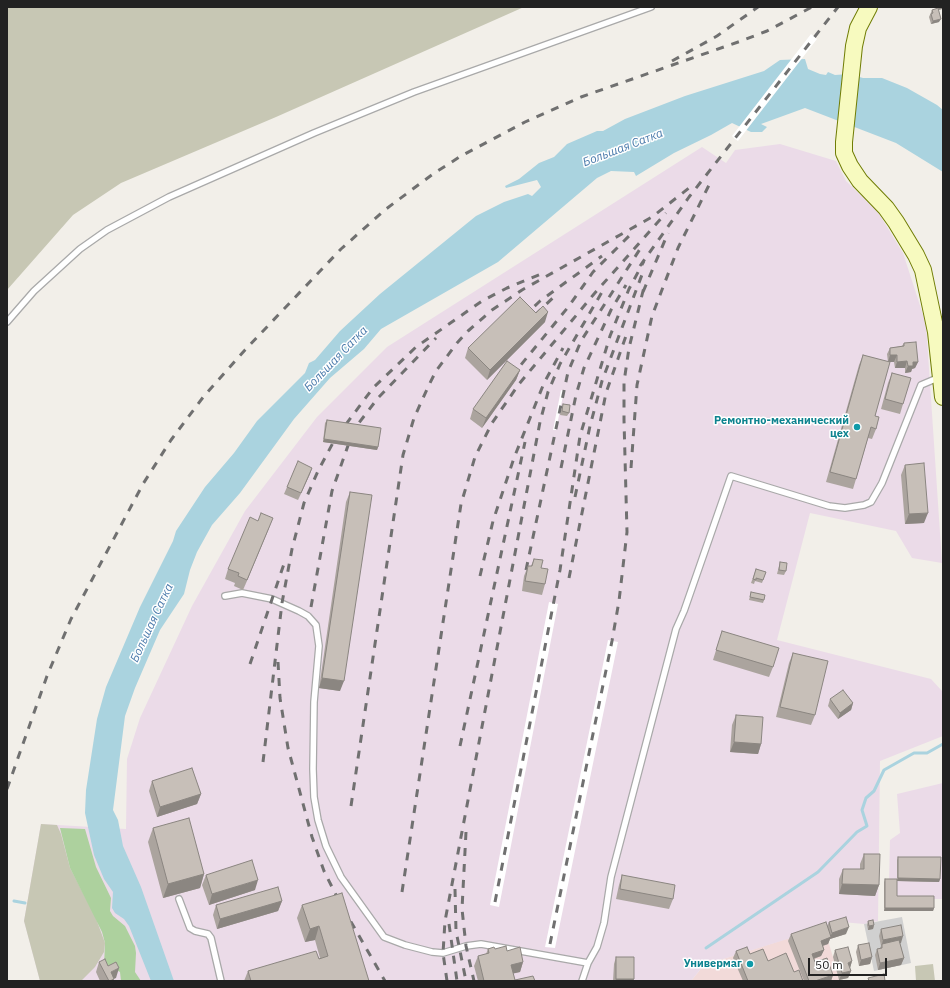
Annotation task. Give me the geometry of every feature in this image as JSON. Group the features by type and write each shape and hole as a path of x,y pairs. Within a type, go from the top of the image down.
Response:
{"street":[{"path":"869,7 858,28 854,46 844,153 850,166 860,181 886,208 896,222 916,255 923,270 936,332 943,397"}],"lane":[{"path":"7,322 34,291 80,248 107,230 168,197 414,92 651,7"},
{"path":"582,981 588,963 597,947 604,923 611,877 676,629 684,612 731,476 828,506 845,508 864,505 871,502 882,483 921,385 941,376"},
{"path":"225,596 242,593 272,599 300,610 316,625 320,646 314,702 313,769 314,797 318,820 326,846 341,877 384,937 405,945 443,954 466,946 481,944 588,963"},
{"path":"179,900 190,928 195,932 208,934 211,938 221,981"}],"shaded area":[{"path":"7,7 524,7 276,117 121,183 73,215 7,290"},
{"path":"780,144 836,161 846,181 878,212 903,253 926,324 942,563 912,558 896,531 810,513 777,640 931,679 942,691 943,736 880,761 878,921 864,924 842,922 704,965 691,981 40,981 24,921 41,824 126,829 127,759 140,718 192,606 245,511 317,417 387,347 702,147 726,163 735,150"},
{"path":"943,783 943,899 933,899 933,911 884,911 884,882 889,882 890,840 900,833 897,794"},
{"path":"41,824 57,825 61,834 70,868 95,916 105,943 104,952 95,967 81,981 40,981 24,921"},
{"path":"902,917 911,963 874,971 864,924"},
{"path":"824,927 840,981 691,981 704,965"},
{"path":"933,964 935,981 916,981 915,966"}],"green space":[{"path":"60,828 85,829 96,867 111,898 110,911 113,916 125,926 135,946 135,972 141,981 121,981 120,972 113,968 104,966 105,943 102,932 70,868"}],"water":[{"name":"Большая Сатка","path":"805,59 808,69 820,74 826,75 828,72 835,75 849,74 863,78 882,78 907,88 937,105 943,110 943,172 896,143 805,108 761,124 767,127 762,132 751,132 732,123 674,153 636,176 634,172 611,171 597,178 498,262 381,329 364,349 330,378 294,419 240,493 212,525 197,552 190,570 184,594 160,630 135,688 125,716 113,810 118,820 123,846 141,887 174,981 151,981 129,926 124,919 115,913 112,908 113,892 104,879 94,855 85,813 86,790 97,719 106,687 140,607 173,541 176,531 205,487 234,453 257,421 305,373 309,363 315,360 340,331 380,294 476,216 504,202 528,194 532,196 541,187 537,180 506,188 505,186 519,179 539,163 554,157 567,144 597,131 603,131 625,119 685,96 764,71 780,60"}],"pier":[{"path":"811,34 817,39 738,141 735,139 732,136"},
{"path":"561,390 564,391 556,430 553,430"},
{"path":"549,602 558,604 499,907 490,905"},
{"path":"608,640 618,642 555,948 545,947"}],"building":[{"path":"938,8 941,19 933,21 931,14 933,13 932,10"},
{"path":"520,297 536,313 543,306 548,312 490,370 468,348"},
{"path":"916,342 918,362 913,362 913,366 908,366 907,361 897,362 897,355 890,355 890,348 904,346 904,343"},
{"name":"Ремонтно-механический цех","path":"863,355 890,362 875,416 879,417 876,429 871,427 856,479 830,472"},
{"path":"507,361 520,370 486,418 473,409"},
{"path":"892,373 911,378 903,404 885,399"},
{"path":"563,404 570,405 569,413 562,411"},
{"path":"327,420 381,428 378,447 324,439"},
{"path":"298,461 312,468 301,493 287,487"},
{"path":"924,463 928,513 909,514 905,465"},
{"path":"350,492 372,495 344,681 322,678"},
{"path":"261,513 273,518 247,580 238,576 239,573 228,569 250,517 258,521"},
{"path":"534,559 543,560 541,568 548,569 545,584 525,581 528,566 532,566"},
{"path":"780,562 787,563 786,571 779,570"},
{"path":"756,569 766,572 763,580 756,578 756,580 753,579"},
{"path":"751,592 765,595 764,600 750,597"},
{"path":"722,631 779,648 773,667 716,650"},
{"path":"793,653 828,661 815,715 780,707"},
{"path":"843,690 853,703 840,713 830,699"},
{"path":"736,715 763,717 761,744 734,742"},
{"path":"192,768 201,794 160,807 152,781"},
{"path":"189,818 204,874 168,884 153,828"},
{"path":"864,854 880,854 879,885 842,884 843,869 864,869"},
{"path":"898,857 941,857 940,879 898,878"},
{"path":"252,860 258,880 212,894 206,875"},
{"path":"622,875 675,885 673,899 620,889"},
{"path":"885,879 897,879 897,896 934,896 934,908 885,908"},
{"path":"278,887 282,901 220,919 216,905"},
{"path":"342,893 369,981 251,981 248,971 316,951 319,959 328,956 319,926 310,929 302,905"},
{"path":"846,917 849,927 832,933 829,922"},
{"path":"873,920 874,925 869,926 868,921"},
{"path":"826,922 831,937 821,941 824,950 812,954 815,962 827,958 833,975 815,981 809,981 791,934"},
{"path":"901,925 903,936 883,940 881,929"},
{"path":"899,940 904,958 880,963 877,949 882,948 882,944"},
{"path":"869,943 872,957 861,960 858,945"},
{"path":"506,946 507,951 520,947 523,962 511,965 515,980 533,976 535,981 484,981 478,956 489,953 488,949"},
{"name":"Универмаг","path":"747,947 750,954 763,949 768,961 786,953 794,972 799,970 803,981 748,981 736,951"},
{"path":"848,947 852,961 848,963 851,971 842,973 835,950"},
{"path":"616,957 634,957 634,979 616,979"},
{"path":"105,959 108,966 116,962 119,968 111,972 114,979 110,981 99,962"},
{"path":"884,974 885,981 869,981 868,978"}],"waterway":[{"path":"706,948 818,872 857,832 867,826 862,810 866,798 874,791 884,770 914,753 927,753 943,744"},
{"path":"14,901 25,903"}],"railway":[{"path":"672,61 717,36 758,7"},
{"path":"7,789 47,676 71,619 143,484 171,440 204,396 245,350 341,249 386,209 433,174 461,156 525,122 581,97 767,31 812,7"},
{"path":"640,266 689,197 838,7"},
{"path":"631,468 637,385 652,316 678,248 712,179"},
{"path":"351,806 403,455 414,418 436,371 468,331 492,310 522,290 652,217 689,188"},
{"path":"402,892 461,504 475,457 492,423 519,384 594,294 666,213"},
{"path":"643,292 668,233"},
{"path":"511,377 569,306 593,272 629,236"},
{"path":"526,570 568,372 581,341 640,249"},
{"path":"523,317 540,301 602,256"},
{"path":"495,902 560,570 580,436 610,336 629,289 644,261"},
{"path":"575,497 590,426 602,381 643,272"},
{"path":"263,762 282,603 292,549 304,503 318,471 335,439 373,388 416,347 482,301 507,288 541,274"},
{"path":"561,468 576,395 584,368 611,310 626,285"},
{"path":"550,944 619,601 627,532 624,382 629,348 644,287"},
{"path":"447,981 443,953 445,921 540,422 548,392 560,364 602,292"},
{"path":"535,315 557,294"},
{"path":"569,578 606,393 627,333"},
{"path":"311,607 332,491 350,440 358,424 378,398 436,338"},
{"path":"480,576 493,521 514,458 544,383 563,348"},
{"path":"460,746 525,442"},
{"path":"250,664 286,558"},
{"path":"278,662 280,698 288,748 312,837 324,871 339,901 385,981"},
{"path":"466,832 462,909 466,946 474,981"},
{"path":"455,889 456,931 466,981"},
{"path":"449,924 457,981"}],"place":[{"name":"Ремонтно-механический цех","path":"857,427"},
{"name":"Универмаг","path":"750,964"}]}
